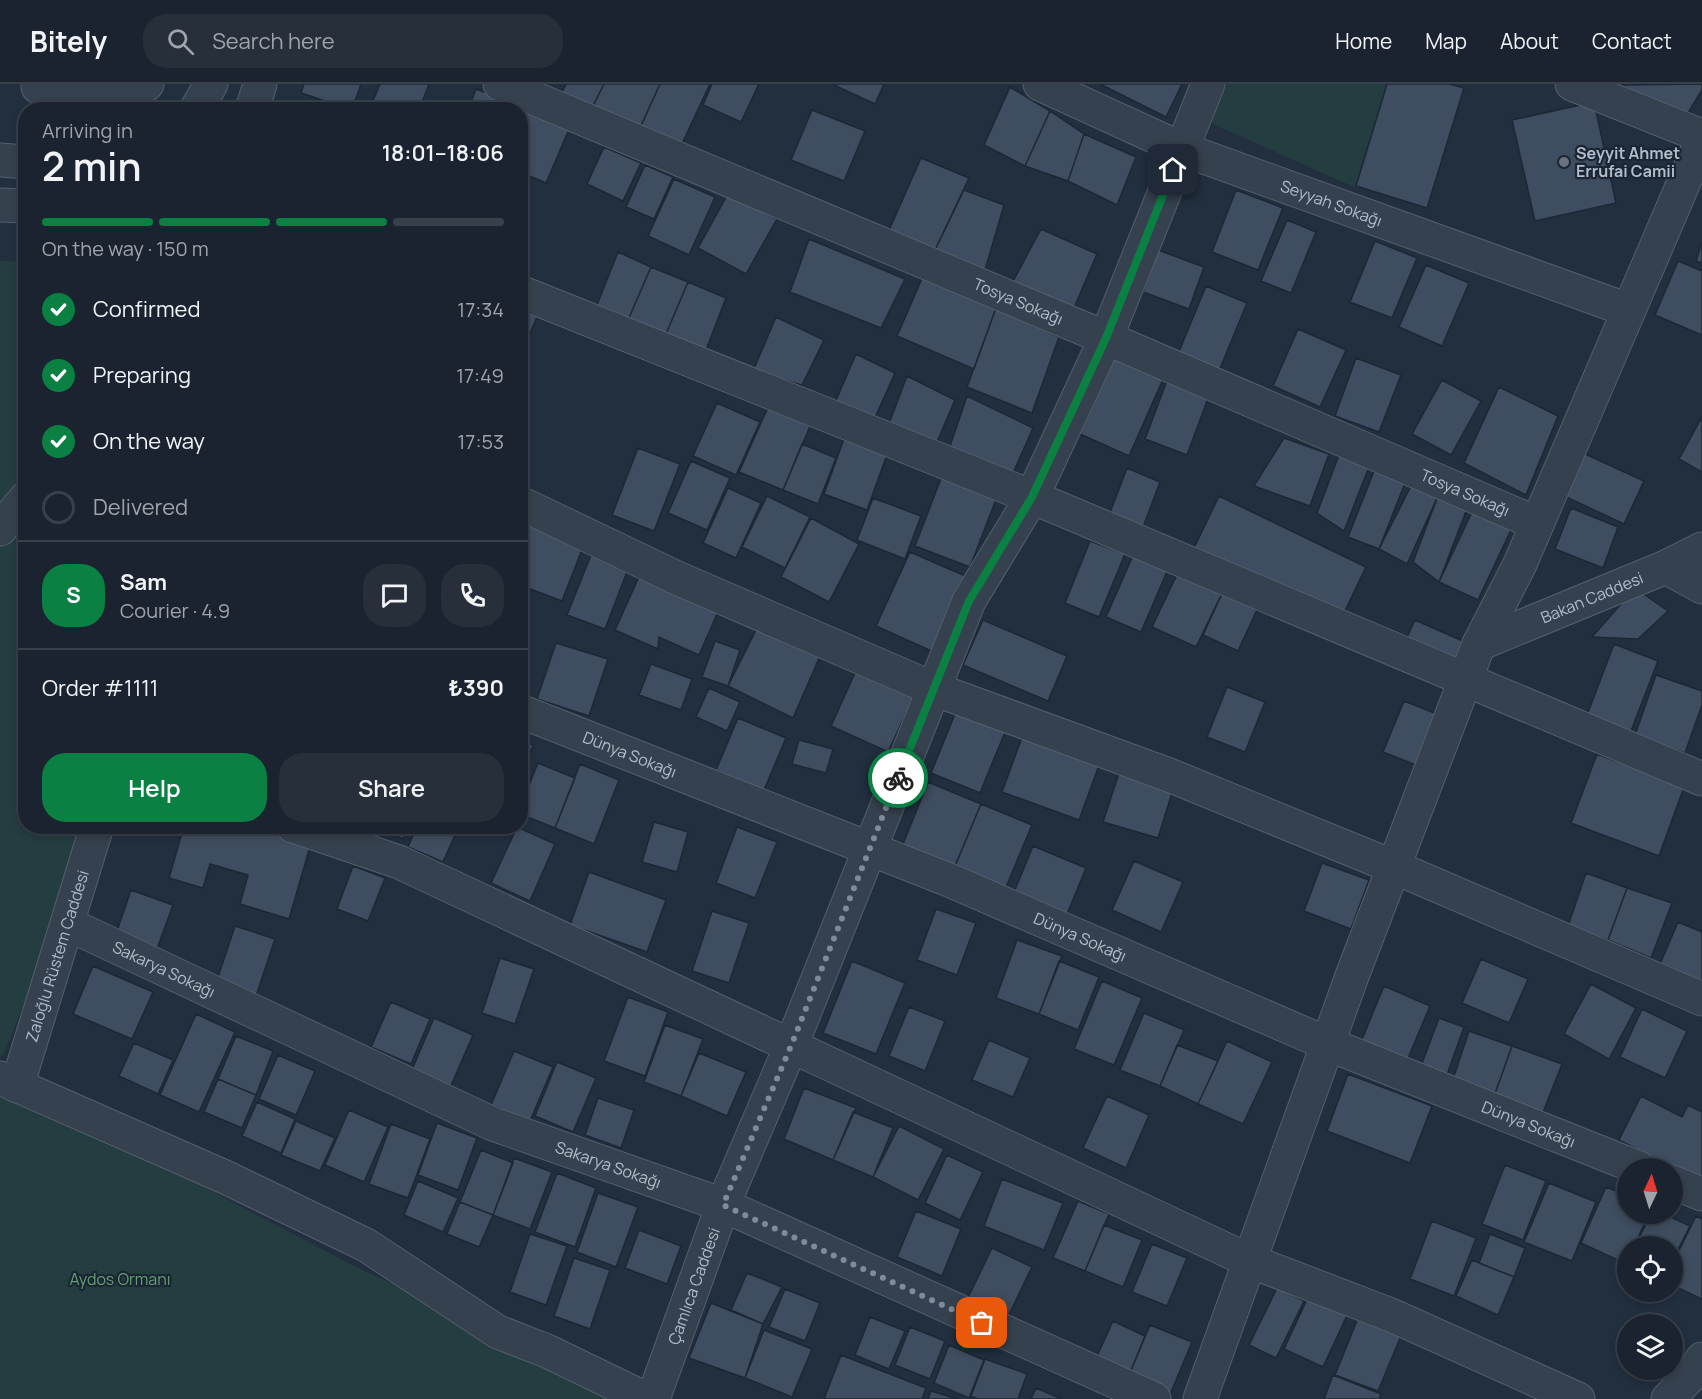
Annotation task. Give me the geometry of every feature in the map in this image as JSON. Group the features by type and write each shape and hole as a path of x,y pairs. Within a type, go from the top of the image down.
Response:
{"street":[{"path":"38,87 126,100 147,84"},
{"path":"201,102 211,84"},
{"path":"254,102 260,84"},
{"name":"Tosya Sokağı","path":"500,84 1106,338 1536,523"},
{"name":"Seyyah Sokağı","path":"1040,84 1182,149 1628,310"},
{"name":"Çamlıca Caddesi","path":"653,1399 723,1205 791,1046 969,601 1032,497 1106,338 1208,84"},
{"path":"1200,1399 1328,1044 1479,644 1520,564 1702,138 1572,84"},
{"path":"0,160 18,161"},
{"path":"0,205 18,206"},
{"path":"528,295 1032,497 1702,779"},
{"path":"528,507 677,578 934,689 1169,775 1394,867 1702,999"},
{"path":"0,529 18,508"},
{"name":"Bakan Caddesi","path":"1479,644 1666,567 1702,549"},
{"path":"1666,567 1702,588"},
{"name":"Dünya Sokağı","path":"528,714 869,848 1328,1044 1617,1159"},
{"name":"Zaloğlu Rüstem Caddesi","path":"8,1082 68,924 95,834"},
{"path":"317,834 399,862 1250,1261 1391,1315 1578,1399"},
{"name":"Sakarya Sokağı","path":"68,924 493,1124 723,1205 1154,1399"},
{"path":"8,1082 225,1178 366,1245 498,1332 547,1352 646,1399"},
{"path":"1683,1186 1702,1194"},
{"path":"1668,1399 1695,1371 1702,1359"}],"green space":[{"path":"1227,84 1399,84 1358,189 1211,123"},
{"path":"0,261 18,262 18,834 79,834 63,909 3,1056 0,1055"},
{"name":"Aydos Ormanı","path":"0,1097 62,1112 356,1267 645,1399 0,1399"}],"building":[{"path":"304,84 361,84 355,102 328,102 301,93"},
{"path":"380,84 429,84 422,102 372,102"},
{"path":"566,84 604,84 593,106 562,92"},
{"path":"604,84 660,84 640,128 593,106"},
{"path":"660,84 710,84 680,148 640,128"},
{"path":"712,84 759,84 741,122 703,105"},
{"path":"832,84 884,84 875,104"},
{"path":"1100,84 1182,84 1166,117"},
{"path":"1387,84 1449,84 1464,88 1427,208 1356,186"},
{"path":"1702,84 1702,90 1683,121 1622,85"},
{"path":"1010,87 1050,111 1025,166 984,145"},
{"path":"476,89 512,102 471,102"},
{"name":"Seyyit Ahmet Errufai Camii","path":"1594,102 1616,203 1535,221 1512,120"},
{"path":"529,110 570,127 546,183 528,175"},
{"path":"812,110 865,131 844,181 791,160"},
{"path":"1050,111 1084,134 1068,181 1025,166"},
{"path":"1084,134 1136,157 1117,205 1068,181"},
{"path":"604,147 641,163 623,201 587,184"},
{"path":"921,158 969,178 935,250 886,237"},
{"path":"645,165 673,177 654,219 626,207"},
{"path":"674,179 715,197 689,255 648,236"},
{"path":"964,190 1004,205 983,277 935,250"},
{"path":"1236,190 1283,208 1258,270 1212,252"},
{"path":"729,192 777,219 746,274 698,248"},
{"path":"1287,220 1316,232 1291,293 1261,281"},
{"path":"1041,229 1097,254 1071,315 1010,287"},
{"path":"809,239 905,279 881,328 790,292"},
{"path":"1375,241 1417,258 1392,318 1350,302"},
{"path":"1702,242 1702,263 1696,261"},
{"path":"1158,250 1204,267 1189,309 1143,292"},
{"path":"618,252 651,267 629,318 597,305"},
{"path":"1678,261 1702,271 1702,335 1655,315"},
{"path":"1426,265 1469,283 1442,346 1399,327"},
{"path":"651,267 688,282 666,334 629,318"},
{"path":"924,274 996,308 974,369 897,336"},
{"path":"688,282 726,298 706,350 666,334"},
{"path":"1206,286 1247,303 1219,371 1178,354"},
{"path":"996,308 1059,337 1032,413 967,387"},
{"path":"528,313 537,317 528,338"},
{"path":"776,317 824,340 802,385 753,371"},
{"path":"1298,329 1346,350 1320,407 1273,386"},
{"path":"856,354 895,373 873,422 834,405"},
{"path":"1116,355 1164,377 1129,456 1080,434"},
{"path":"1356,358 1401,375 1379,432 1335,416"},
{"path":"907,376 955,400 934,449 887,429"},
{"path":"1168,378 1210,393 1187,455 1145,439"},
{"path":"1442,380 1481,401 1451,455 1412,434"},
{"path":"1499,387 1558,416 1526,495 1464,463"},
{"path":"967,396 1033,428 1009,482 947,455"},
{"path":"717,403 760,422 736,475 693,456"},
{"path":"769,405 811,424 783,490 739,472"},
{"path":"1702,417 1702,472 1679,459"},
{"path":"845,436 888,452 867,510 824,494"},
{"path":"1284,438 1329,454 1310,506 1254,486"},
{"path":"802,444 836,458 818,504 783,490"},
{"path":"638,448 680,464 654,531 612,515"},
{"path":"1583,453 1644,481 1624,524 1564,496"},
{"path":"1339,455 1369,467 1344,531 1317,513"},
{"path":"691,461 730,478 707,530 668,513"},
{"path":"1376,466 1407,478 1379,549 1348,537"},
{"path":"945,468 1000,489 970,567 915,546"},
{"path":"1127,468 1160,482 1139,538 1106,523"},
{"path":"1412,484 1438,496 1407,564 1379,549"},
{"path":"728,488 761,503 736,558 703,543"},
{"path":"767,496 810,517 785,568 742,547"},
{"path":"1219,496 1366,567 1341,619 1194,548"},
{"path":"1438,496 1468,506 1439,582 1413,562"},
{"path":"873,498 921,516 905,559 857,540"},
{"path":"1571,508 1618,527 1603,568 1555,549"},
{"path":"1472,512 1511,530 1478,600 1439,582"},
{"path":"811,518 859,544 829,602 781,577"},
{"path":"528,519 585,542 562,601 528,588"},
{"path":"1090,541 1125,554 1099,617 1065,603"},
{"path":"595,545 632,559 605,629 567,615"},
{"path":"910,552 970,578 936,653 876,626"},
{"path":"1134,553 1169,567 1141,632 1106,617"},
{"path":"1182,564 1226,585 1196,647 1152,627"},
{"path":"642,570 721,605 699,655 659,637 658,649 615,630"},
{"path":"1226,585 1261,601 1238,651 1203,635"},
{"path":"1635,588 1668,611 1638,639 1592,637"},
{"path":"761,620 824,647 793,718 728,686"},
{"path":"983,620 1067,656 1048,701 963,665"},
{"path":"1415,620 1465,642 1451,672 1401,650"},
{"path":"715,641 740,650 728,686 702,677"},
{"path":"556,643 608,659 589,716 537,699"},
{"path":"1614,644 1658,661 1631,731 1587,715"},
{"path":"651,664 692,679 681,710 639,695"},
{"path":"859,664 917,690 888,752 831,726"},
{"path":"1656,675 1702,691 1702,705 1685,753 1635,735"},
{"path":"1227,687 1265,702 1245,752 1207,737"},
{"path":"709,688 740,702 727,731 696,717"},
{"path":"1404,701 1437,714 1416,765 1383,752"},
{"path":"959,704 1008,725 980,793 931,773"},
{"path":"738,718 786,738 764,790 716,770"},
{"path":"1025,729 1102,757 1079,820 1002,792"},
{"path":"799,740 833,749 826,773 792,764"},
{"path":"528,743 533,745 528,758"},
{"path":"1597,754 1684,787 1659,856 1571,823"},
{"path":"538,763 575,778 555,828 528,817 528,787"},
{"path":"580,764 619,780 594,844 555,828"},
{"path":"1121,767 1175,783 1158,838 1103,822"},
{"path":"928,782 981,804 949,880 897,859"},
{"path":"981,804 1032,825 1004,892 953,871"},
{"path":"654,822 688,832 677,872 642,862"},
{"path":"737,827 777,842 755,898 716,883"},
{"path":"528,832 555,844 530,901 491,883 514,834 528,834"},
{"path":"182,834 291,834 312,840 289,919 240,904 248,875 210,864 203,888 169,878"},
{"path":"392,834 405,834 403,839"},
{"path":"414,834 455,834 443,862 408,847"},
{"path":"1033,846 1086,868 1065,919 1012,897"},
{"path":"1134,861 1183,882 1161,932 1112,910"},
{"path":"1322,863 1369,880 1351,929 1304,911"},
{"path":"353,866 385,878 368,921 337,909"},
{"path":"589,872 666,900 647,952 570,925"},
{"path":"1586,873 1627,888 1608,940 1568,926"},
{"path":"1627,888 1672,903 1651,958 1608,940"},
{"path":"131,890 173,905 157,949 116,934"},
{"path":"936,909 976,923 957,975 917,960"},
{"path":"712,911 749,923 729,983 692,971"},
{"path":"1678,922 1702,932 1702,984 1658,969"},
{"path":"235,926 275,939 256,996 216,983"},
{"path":"1017,940 1062,956 1039,1014 996,998"},
{"path":"500,958 534,969 515,1024 482,1013"},
{"path":"1481,959 1528,979 1509,1023 1462,1003"},
{"path":"852,961 905,983 876,1054 823,1033"},
{"path":"1059,961 1099,977 1078,1030 1039,1014"},
{"path":"93,966 153,992 132,1039 73,1014"},
{"path":"1102,981 1142,998 1114,1065 1074,1049"},
{"path":"1591,984 1636,1008 1609,1059 1564,1034"},
{"path":"1384,986 1430,1006 1406,1063 1360,1044"},
{"path":"628,997 668,1012 645,1076 604,1061"},
{"path":"391,1002 430,1019 411,1064 371,1047"},
{"path":"909,1007 945,1021 925,1071 889,1056"},
{"path":"1642,1009 1687,1031 1665,1078 1620,1057"},
{"path":"1144,1013 1184,1030 1160,1086 1120,1070"},
{"path":"196,1014 235,1032 199,1112 160,1095"},
{"path":"434,1018 473,1035 450,1088 411,1072"},
{"path":"1439,1018 1464,1027 1444,1083 1418,1074"},
{"path":"665,1025 703,1039 681,1096 644,1082"},
{"path":"1469,1031 1512,1046 1492,1102 1450,1088"},
{"path":"236,1036 273,1051 256,1095 218,1079"},
{"path":"989,1040 1030,1058 1013,1097 972,1080"},
{"path":"1227,1041 1272,1062 1243,1124 1198,1104"},
{"path":"134,1043 173,1060 158,1094 119,1076"},
{"path":"1177,1045 1218,1061 1198,1104 1160,1086"},
{"path":"1512,1046 1562,1064 1540,1120 1492,1102"},
{"path":"514,1051 553,1067 530,1121 491,1105"},
{"path":"699,1053 746,1072 727,1116 681,1096"},
{"path":"278,1055 315,1071 296,1115 259,1099"},
{"path":"557,1062 596,1078 573,1132 535,1116"},
{"path":"1348,1074 1432,1106 1410,1163 1327,1131"},
{"path":"218,1079 256,1095 242,1128 204,1112"},
{"path":"804,1088 856,1108 833,1160 784,1139"},
{"path":"1107,1096 1149,1115 1126,1168 1083,1148"},
{"path":"1641,1096 1682,1117 1688,1105 1702,1112 1702,1182 1683,1172 1683,1158 1655,1158 1619,1140"},
{"path":"598,1098 634,1110 621,1148 585,1135"},
{"path":"257,1102 295,1119 281,1153 242,1136"},
{"path":"349,1110 388,1127 364,1182 325,1165"},
{"path":"853,1112 893,1128 873,1177 833,1160"},
{"path":"296,1121 335,1138 320,1171 281,1155"},
{"path":"437,1123 477,1138 458,1190 418,1175"},
{"path":"391,1124 430,1139 408,1198 369,1184"},
{"path":"899,1126 944,1149 918,1200 873,1177"},
{"path":"481,1150 513,1163 493,1215 460,1202"},
{"path":"947,1155 983,1172 960,1220 925,1203"},
{"path":"514,1158 552,1172 530,1229 493,1215"},
{"path":"1505,1165 1546,1181 1523,1240 1482,1224"},
{"path":"557,1173 596,1188 575,1247 535,1232"},
{"path":"1002,1179 1063,1203 1044,1250 984,1226"},
{"path":"418,1181 458,1198 443,1232 404,1215"},
{"path":"1549,1183 1596,1202 1572,1261 1524,1242"},
{"path":"1606,1187 1617,1192 1617,1224 1644,1224 1639,1236 1617,1236 1617,1260 1581,1243"},
{"path":"598,1193 638,1207 616,1267 577,1252"},
{"path":"1078,1201 1109,1214 1085,1271 1053,1258"},
{"path":"460,1202 493,1215 479,1247 447,1234"},
{"path":"916,1211 961,1229 942,1276 897,1257"},
{"path":"1696,1216 1702,1219 1702,1299 1683,1290 1683,1243"},
{"path":"1432,1221 1476,1238 1454,1296 1410,1279"},
{"path":"1683,1223 1690,1226 1683,1240 1683,1236 1640,1236 1646,1224"},
{"path":"1104,1225 1142,1240 1123,1287 1085,1271"},
{"path":"639,1230 681,1246 667,1284 625,1268"},
{"path":"530,1234 567,1246 546,1305 510,1292"},
{"path":"1490,1234 1525,1248 1514,1277 1479,1263"},
{"path":"1152,1244 1187,1258 1167,1306 1132,1292"},
{"path":"992,1248 1032,1267 1001,1331 961,1312"},
{"path":"574,1258 610,1270 590,1329 554,1316"},
{"path":"1472,1260 1514,1277 1498,1315 1456,1296"},
{"path":"747,1273 782,1287 763,1324 731,1310"},
{"path":"1277,1288 1304,1301 1276,1358 1249,1345"},
{"path":"785,1289 820,1303 805,1341 769,1327"},
{"path":"1310,1293 1349,1311 1323,1367 1284,1349"},
{"path":"711,1303 763,1324 745,1378 689,1358"},
{"path":"1360,1313 1403,1331 1378,1391 1335,1375"},
{"path":"870,1317 905,1331 889,1369 855,1355"},
{"path":"1113,1321 1145,1336 1127,1380 1093,1365"},
{"path":"1150,1325 1192,1342 1169,1397 1127,1380"},
{"path":"910,1327 945,1341 930,1379 895,1365"},
{"path":"764,1330 812,1349 792,1397 745,1378"},
{"path":"949,1345 984,1360 969,1398 934,1383"},
{"path":"841,1355 926,1388 922,1399 824,1399"},
{"path":"985,1359 1027,1374 1018,1399 978,1399 971,1396"},
{"path":"1333,1375 1381,1394 1379,1399 1324,1399"},
{"path":"1036,1388 1062,1399 1031,1399"},
{"path":"931,1391 957,1399 928,1399"}],"way so far":[{"path":"898,778 791,1046 723,1205 982,1323"}],"place":[{"name":"Seyyit Ahmet Errufai Camii","path":"1564,162"}],"route":[{"path":"898,778 969,601 1032,497 1106,338 1173,170"}]}
